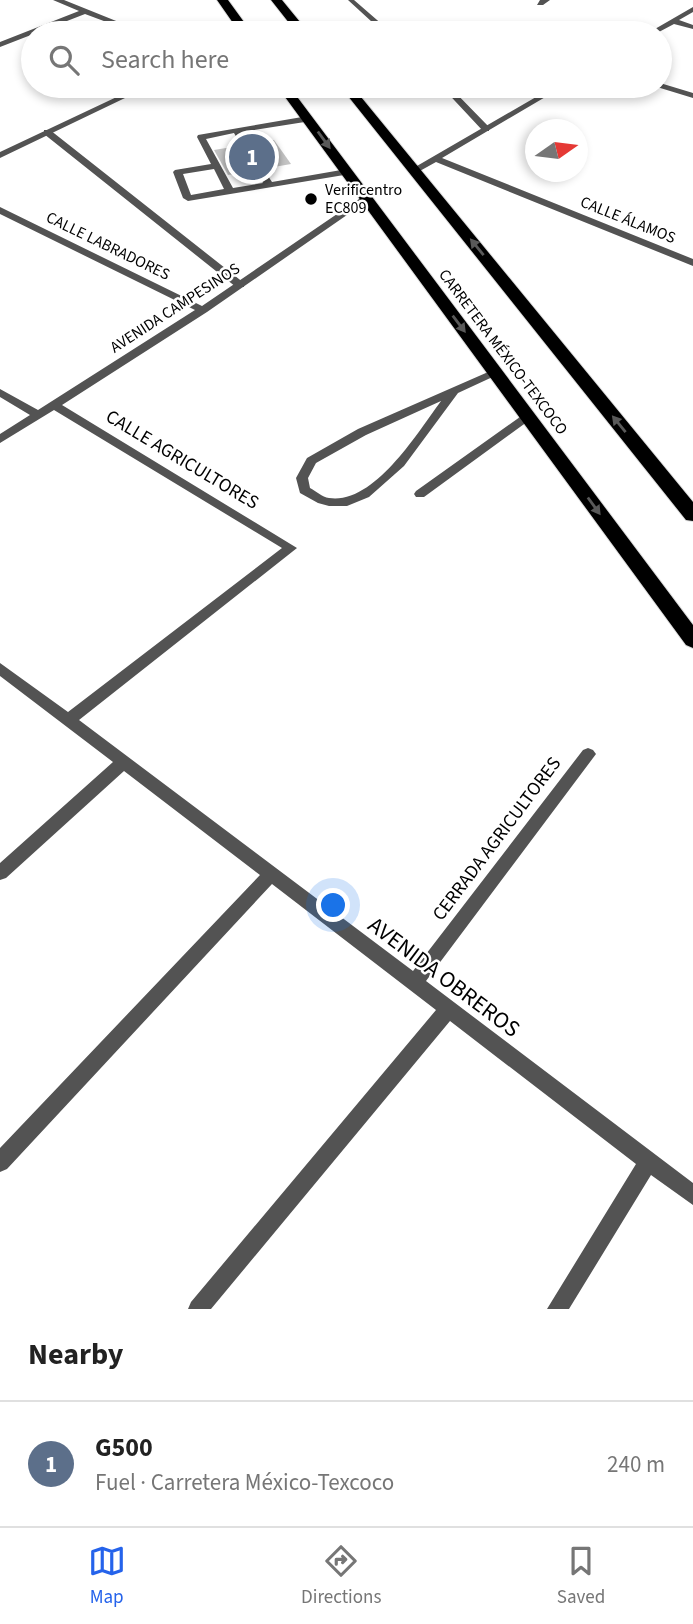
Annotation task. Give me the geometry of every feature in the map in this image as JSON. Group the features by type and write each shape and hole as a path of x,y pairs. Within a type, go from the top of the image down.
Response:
{"highway":[{"path":"222,0 237,21"},
{"path":"276,0 293,21"},
{"name":"CARRETERA MÉXICO-TEXCOCO","path":"292,98 693,640"},
{"path":"356,98 693,515"}],"street":[{"path":"57,0 111,21"},
{"path":"351,1 374,21"},
{"path":"673,21 693,9"},
{"path":"60,21 85,11"},
{"path":"673,21 693,27"},
{"path":"0,45 21,37"},
{"path":"672,89 693,96"},
{"path":"0,155 120,98"},
{"path":"456,98 486,129"},
{"path":"415,170 539,98"},
{"path":"230,191 201,137 308,118"},
{"path":"237,130 245,145"},
{"path":"47,132 240,285"},
{"name":"CALLE ÁLAMOS","path":"434,158 693,263"},
{"path":"215,166 178,172 187,198 347,172"},
{"path":"259,169 269,185"},
{"name":"AVENIDA CAMPESINOS","path":"0,439 203,310 365,199"},
{"name":"CALLE LABRADORES","path":"0,210 203,310"},
{"path":"453,392 391,474 366,495 346,503 328,502 304,490 302,478 311,461 362,432 495,372"},
{"path":"0,392 36,414"},
{"name":"CALLE AGRICULTORES","path":"53,404 291,548 67,721"},
{"path":"420,494 527,416"},
{"name":"AVENIDA OBREROS","path":"0,668 693,1195"},
{"name":"CERRADA AGRICULTORES","path":"415,982 587,754"},
{"path":"0,873 124,762"},
{"path":"0,1161 271,874"},
{"path":"198,1309 448,1009"},
{"path":"556,1309 649,1161"}],"building":[{"path":"274,140 291,164 228,175 214,150"}],"place":[{"name":"G500","path":"252,157"},
{"name":"Verificentro EC809","path":"311,199"}]}
